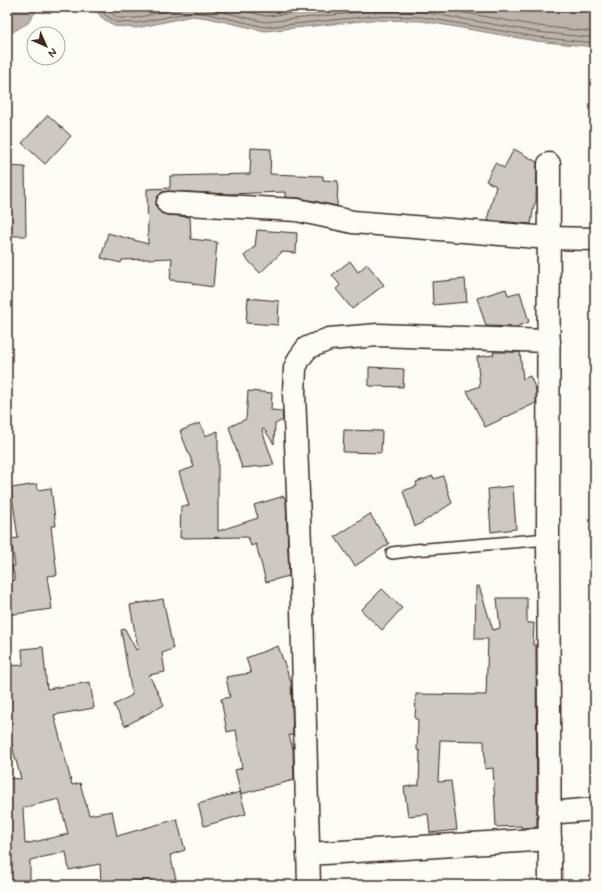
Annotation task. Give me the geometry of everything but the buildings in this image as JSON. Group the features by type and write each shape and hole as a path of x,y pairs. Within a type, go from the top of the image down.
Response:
{"street":[{"path":"549,164 548,539 550,885"},
{"path":"168,202 297,210 354,222 549,238 595,239"},
{"path":"308,885 301,569 294,393 295,368 299,359 308,348 329,339 378,335 549,341"},
{"path":"549,813 595,809"},
{"path":"308,854 550,839"}],"lane":[{"path":"392,553 548,539"}],"water":[{"path":"7,7 39,7 28,23 11,33 7,33"},
{"path":"94,7 595,7 595,47 536,41 422,21 372,20 265,31 208,18 192,16 137,28 114,26 101,17"}]}
